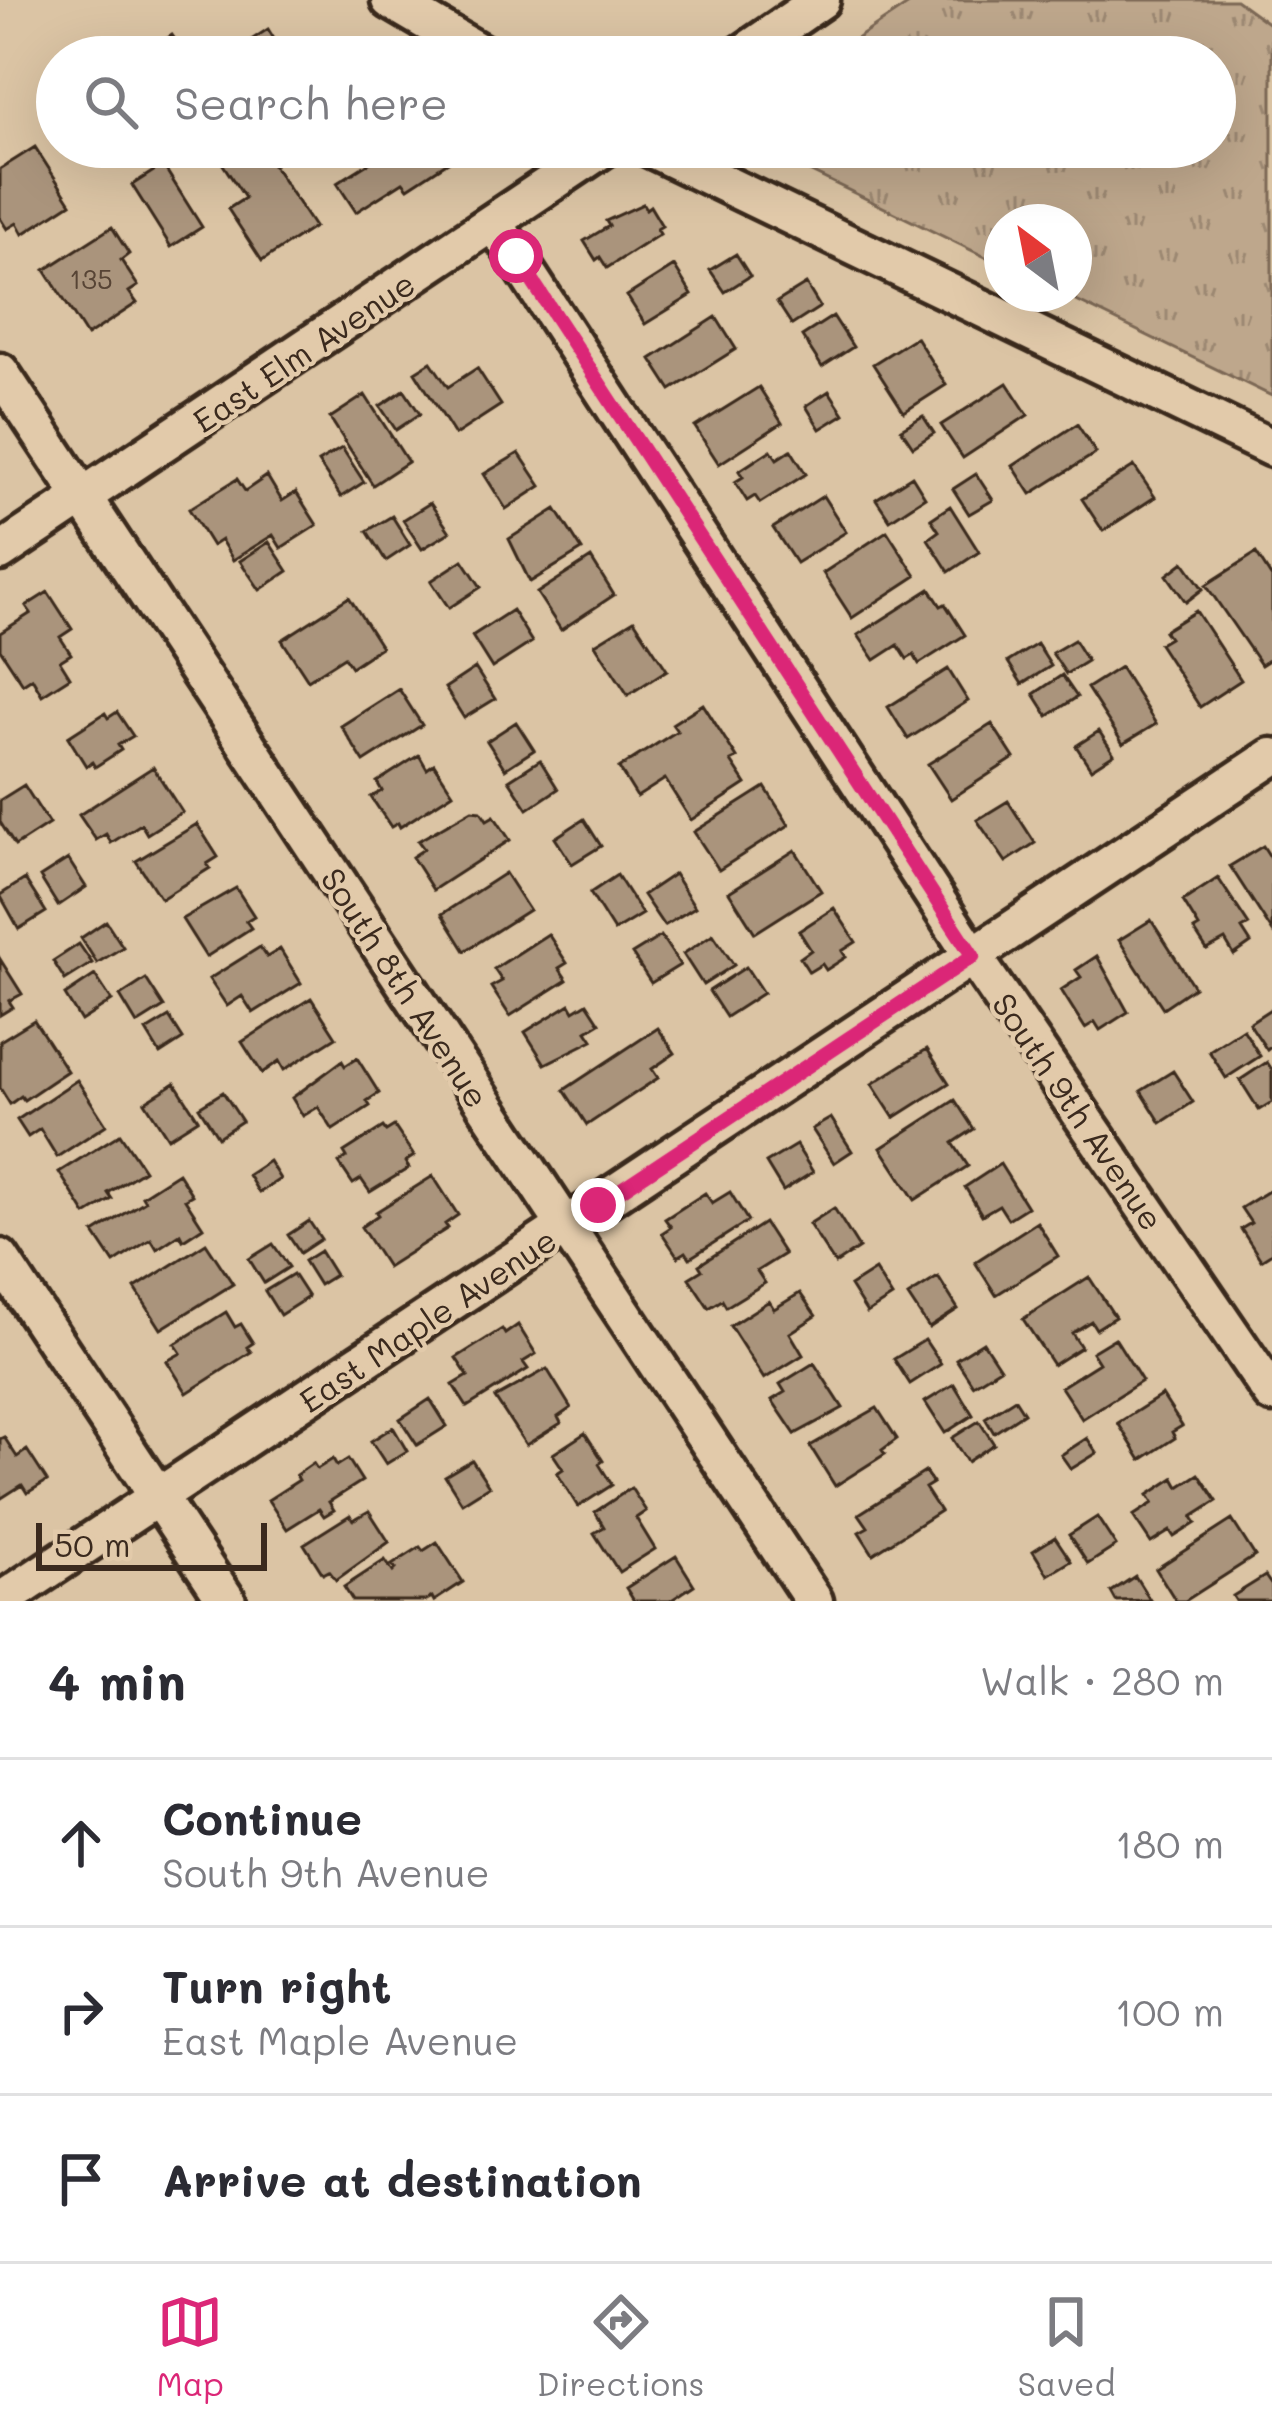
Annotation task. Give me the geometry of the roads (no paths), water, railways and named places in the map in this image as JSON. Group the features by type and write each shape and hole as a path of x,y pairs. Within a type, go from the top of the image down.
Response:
{"street":[{"path":"390,0 451,36"},
{"path":"769,36 821,0"},
{"name":"East Elm Avenue","path":"0,553 575,168"},
{"path":"692,168 1272,448"},
{"name":"South 9th Avenue","path":"494,224 973,956 1267,1373"},
{"name":"South 8th Avenue","path":"0,372 814,1601"},
{"name":"East Maple Avenue","path":"2,1601 1272,757"},
{"path":"0,1258 227,1601"}]}
